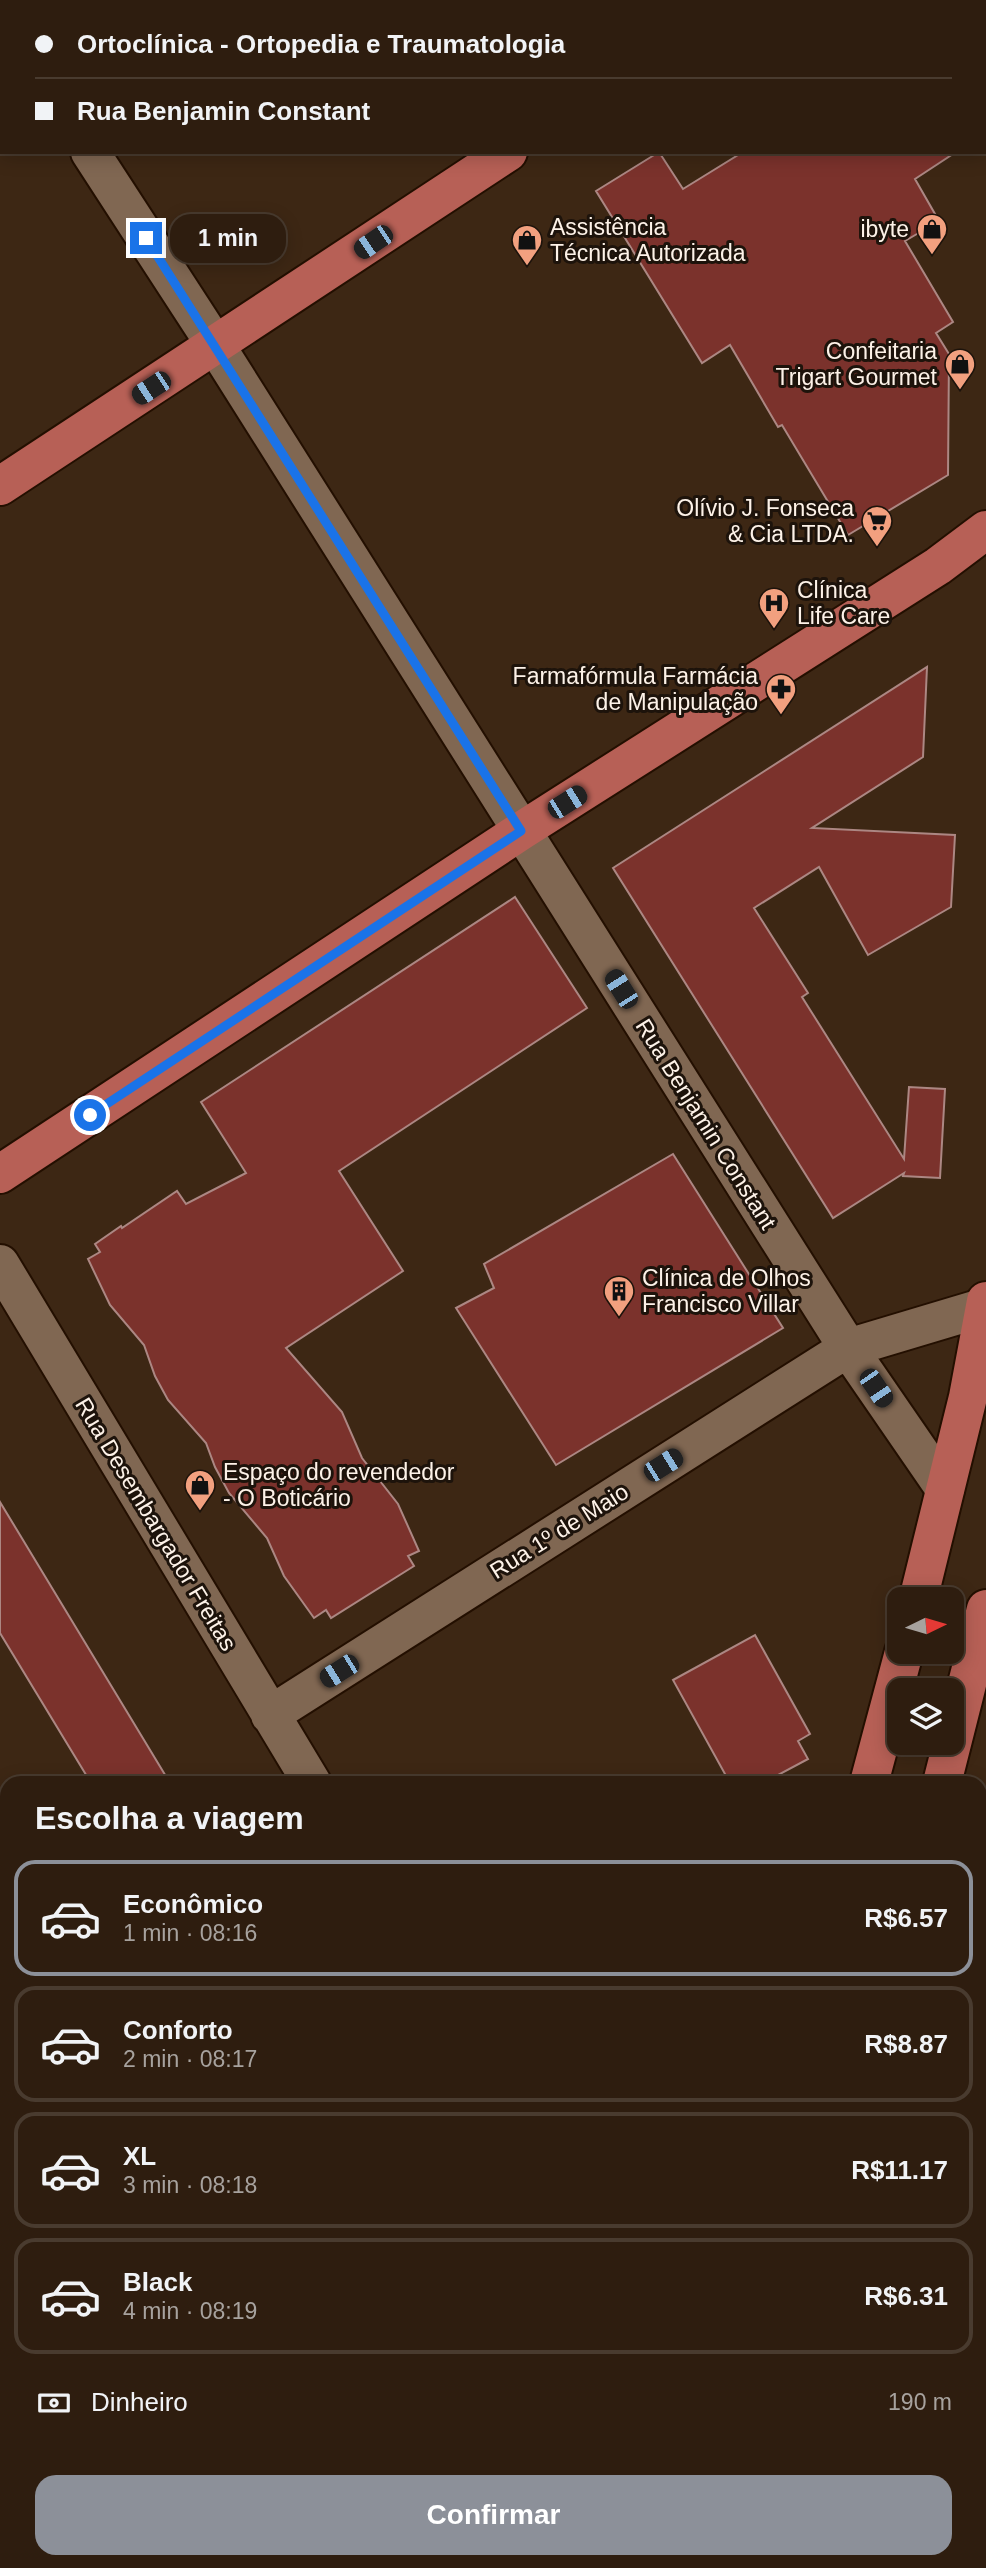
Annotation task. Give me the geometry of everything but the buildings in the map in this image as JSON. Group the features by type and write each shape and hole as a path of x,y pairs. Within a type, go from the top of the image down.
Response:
{"main road":[{"path":"0,486 505,154"},
{"path":"0,1174 521,831 938,566 986,530"},
{"path":"921,1587 968,1397 986,1301"},
{"path":"944,1776 986,1609"},
{"path":"871,1776 901,1664"}],"street":[{"name":"Rua Benjamin Constant","path":"91,154 216,346 848,1348 945,1489"},
{"name":"Rua Desembargador Freitas","path":"0,1264 308,1776"},
{"name":"Rua 1º de Maio","path":"270,1715 848,1348 986,1307"}],"place":[{"name":"ibyte","path":"932,256"},
{"name":"Assistência Técnica Autorizada","path":"527,267"},
{"name":"Confeitaria Trigart Gourmet","path":"960,391"},
{"name":"Olívio J. Fonseca & Cia LTDA.","path":"877,548"},
{"name":"Clínica Life Care","path":"774,630"},
{"name":"Farmafórmula Farmácia de Manipulação","path":"781,716"},
{"name":"Clínica de Olhos Francisco Villar","path":"619,1318"},
{"name":"Espaço do revendedor - O Boticário","path":"200,1512"}],"route":[{"path":"90,1115 521,831 146,238"}]}
